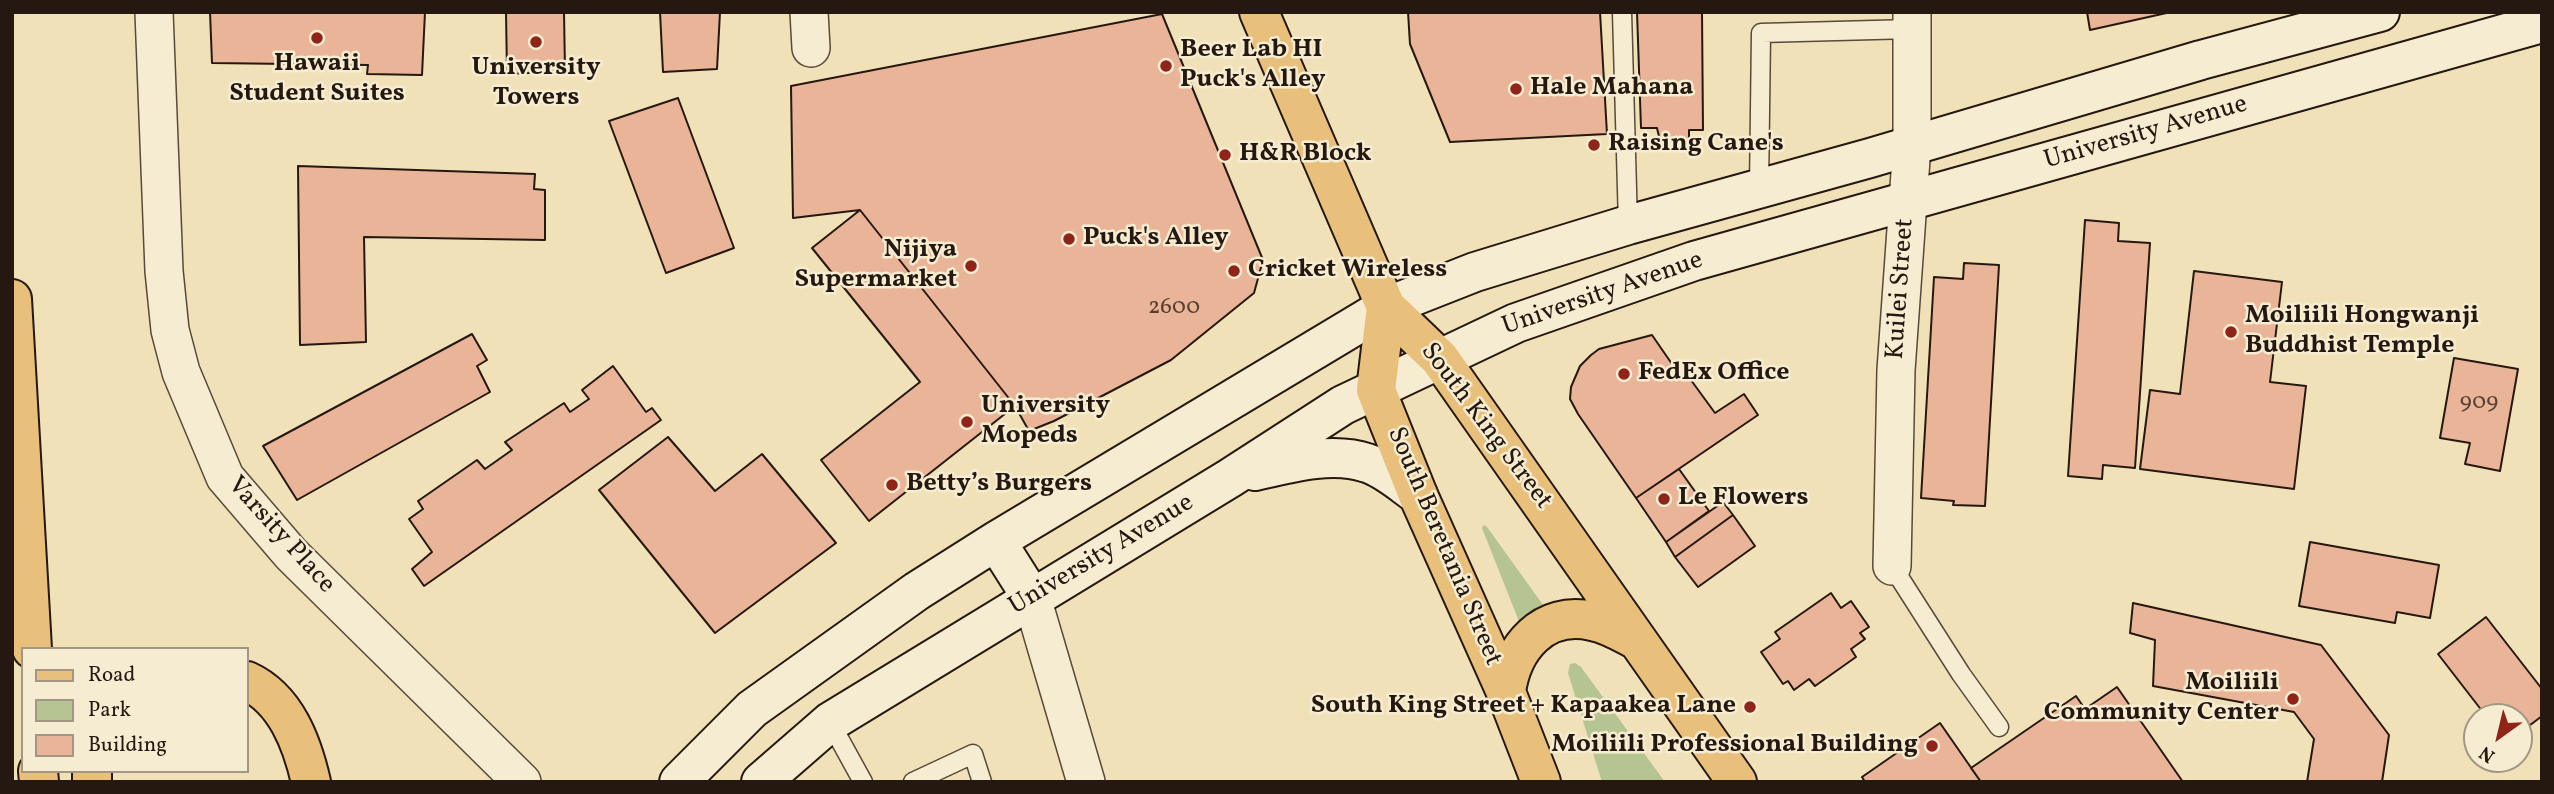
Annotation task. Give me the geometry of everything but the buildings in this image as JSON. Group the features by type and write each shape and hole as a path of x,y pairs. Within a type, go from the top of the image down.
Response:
{"main road":[{"name":"South King Street","path":"1259,12 1386,307 1440,359 1737,782"},
{"name":"University Avenue","path":"680,782 752,709 917,591 1386,307 1475,272 1628,225 2201,60 2379,12"},
{"name":"University Avenue","path":"761,782 830,722 1230,478 1343,405 1516,323 1694,261 2542,23"},
{"path":"12,299 32,647"},
{"name":"South Beretania Street","path":"1386,307 1376,390 1418,495 1506,692 1541,782"},
{"path":"1230,478 1280,466 1337,458 1369,463 1418,495"},
{"path":"996,541 1032,598"},
{"path":"1506,692 1511,668 1520,649 1536,633 1556,623 1588,620 1609,626 1638,641"},
{"path":"248,682 270,696 282,711 303,749 311,782"}],"street":[{"name":"Varsity Place","path":"154,12 164,271 170,330 181,372 225,477 290,554 522,782"},
{"path":"809,12 811,48"},
{"name":"Kuilei Street","path":"1892,566 1896,370 1912,145 1912,21"},
{"path":"1032,598 1086,782"}],"lane":[{"path":"1622,12 1628,225"},
{"path":"1759,189 1761,33 1912,21"},
{"path":"1892,566 1999,727"},
{"path":"830,722 863,782"},
{"path":"913,782 973,754 982,782"}],"green space":[{"path":"1484,525 1546,609 1520,624 1482,528"},
{"path":"1575,663 1581,667 1665,782 1602,782 1568,673 1570,664"}],"place":[{"name":"Hawaii Student Suites","path":"317,38"},
{"name":"University Towers","path":"536,42"},
{"name":"Beer Lab HI Puck's Alley","path":"1166,66"},
{"name":"Hale Mahana","path":"1516,89"},
{"name":"Raising Cane's","path":"1594,145"},
{"name":"H&R Block","path":"1225,155"},
{"name":"Puck's Alley","path":"1069,239"},
{"name":"Nijiya Supermarket","path":"971,266"},
{"name":"Cricket Wireless","path":"1234,271"},
{"name":"Moiliili Hongwanji Buddhist Temple","path":"2231,332"},
{"name":"FedEx Office","path":"1624,374"},
{"name":"University Mopeds","path":"967,422"},
{"name":"Betty’s Burgers","path":"892,485"},
{"name":"Le Flowers","path":"1664,499"},
{"name":"Moiliili Community Center","path":"2293,699"},
{"name":"South King Street + Kapaakea Lane","path":"1750,707"},
{"name":"Moiliili Professional Building","path":"1932,746"}]}
